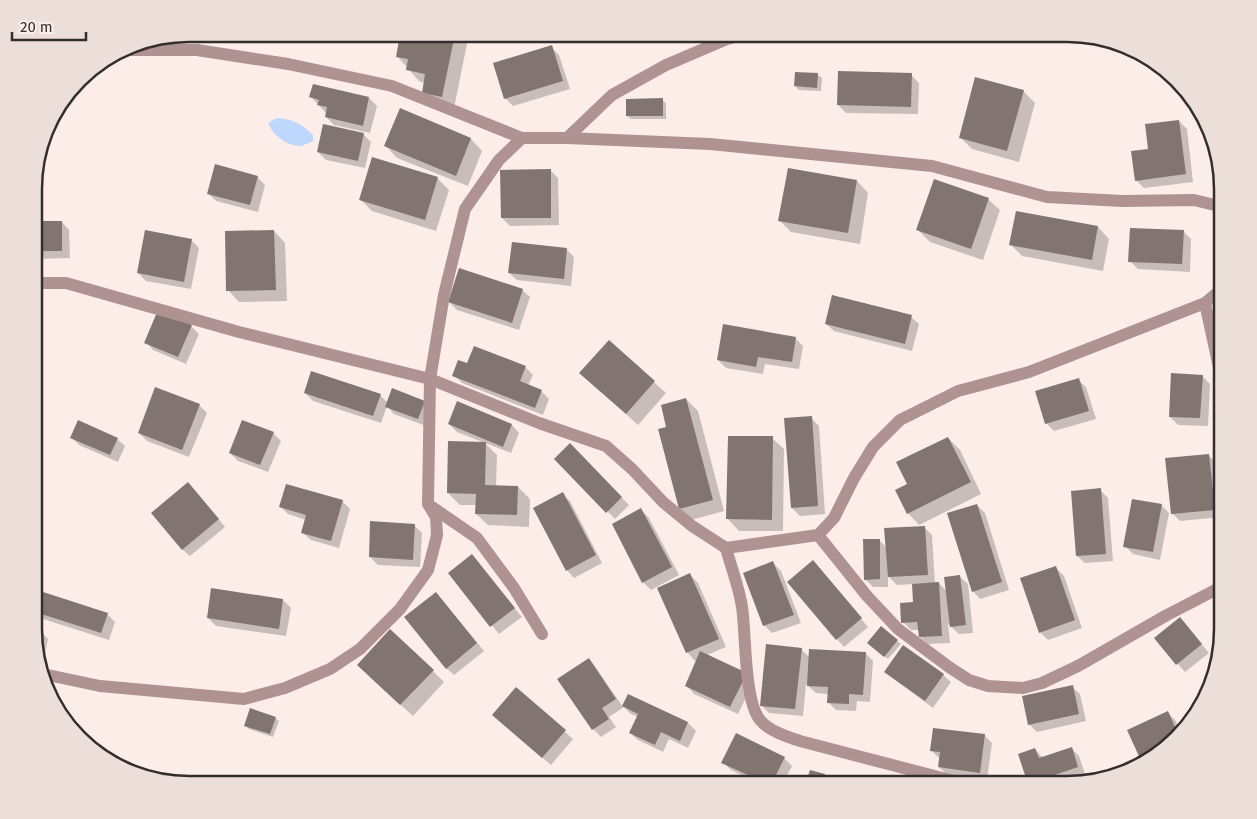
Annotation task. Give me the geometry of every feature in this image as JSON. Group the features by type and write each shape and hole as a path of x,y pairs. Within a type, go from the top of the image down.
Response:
{"street":[{"path":"567,138 612,96 666,65 720,42"},
{"path":"142,50 197,50 288,64 392,86 522,138 710,144 932,166 1047,197 1122,201 1194,200 1214,205"},
{"path":"51,676 100,686 244,700 285,688 330,668 360,649 400,610 428,570 437,534 436,517 428,504 430,379 444,295 465,210 499,160 522,138"},
{"path":"42,283 66,283 239,332 430,379 540,423 606,446 632,469 663,502 692,526 726,548 818,535 834,518 854,478 873,447 900,420 958,391 1029,372 1205,303 1214,296"},
{"path":"1205,303 1214,344"},
{"path":"428,504 476,538 514,588 542,634"},
{"path":"818,535 898,629 969,680 988,686 1023,688 1042,683 1078,666 1214,591"},
{"path":"726,548 742,607 746,660 752,703 760,720 780,734 800,741 934,776"}],"water":[{"path":"277,118 293,121 301,125 313,135 313,141 301,146 285,142 273,132 268,123"}],"building":[{"path":"399,42 453,42 442,97 422,93 425,74 406,70 408,59 396,57"},
{"path":"552,45 563,81 504,99 493,63"},
{"path":"838,71 912,73 911,107 837,105"},
{"path":"795,72 818,73 817,88 794,86"},
{"path":"975,77 1024,90 1007,151 959,138"},
{"path":"313,84 369,97 363,126 325,117 327,107 317,105 319,100 309,97"},
{"path":"663,98 663,116 626,116 626,99"},
{"path":"400,108 471,138 456,176 384,146"},
{"path":"1179,120 1186,174 1135,181 1131,151 1148,149 1145,124"},
{"path":"323,124 364,133 358,161 317,152"},
{"path":"372,157 438,177 425,220 359,200"},
{"path":"215,164 258,176 250,205 207,194"},
{"path":"788,168 857,180 848,233 778,221"},
{"path":"551,169 551,218 501,218 500,170"},
{"path":"934,179 989,198 971,249 916,230"},
{"path":"1016,211 1098,226 1092,260 1009,245"},
{"path":"42,221 62,221 62,251 42,251"},
{"path":"1130,228 1184,230 1182,264 1128,262"},
{"path":"145,230 192,239 184,282 137,273"},
{"path":"274,230 276,290 226,291 225,231"},
{"path":"512,242 567,248 564,279 508,273"},
{"path":"459,268 523,289 512,323 448,302"},
{"path":"832,295 912,315 905,344 825,324"},
{"path":"158,310 192,325 178,357 144,343"},
{"path":"723,324 796,337 792,362 758,357 756,367 717,360"},
{"path":"609,340 655,381 626,414 579,373"},
{"path":"474,346 526,366 520,381 542,390 535,408 452,376 458,360 467,363"},
{"path":"311,371 381,394 373,416 304,393"},
{"path":"1171,373 1203,375 1200,418 1169,417"},
{"path":"1079,378 1089,411 1045,424 1035,391"},
{"path":"155,387 200,404 182,450 138,433"},
{"path":"392,388 425,401 418,419 385,407"},
{"path":"686,398 713,500 679,509 658,429 666,427 661,405"},
{"path":"457,401 512,424 503,447 448,424"},
{"path":"812,416 818,506 791,508 784,418"},
{"path":"78,420 118,438 110,455 70,438"},
{"path":"242,420 274,432 260,465 229,453"},
{"path":"728,436 773,436 772,520 726,519"},
{"path":"948,437 971,482 907,514 895,490 907,484 896,462"},
{"path":"448,441 486,442 485,485 518,486 517,515 475,514 476,494 447,493"},
{"path":"570,443 622,497 606,513 554,459"},
{"path":"1209,454 1214,510 1171,514 1165,458"},
{"path":"188,482 219,519 182,550 151,513"},
{"path":"286,484 343,500 331,541 301,533 306,515 279,507"},
{"path":"1101,488 1106,554 1076,556 1071,491"},
{"path":"563,492 596,555 566,571 533,508"},
{"path":"1132,499 1162,504 1153,552 1123,547"},
{"path":"977,504 1002,582 972,592 947,513"},
{"path":"641,508 672,567 642,583 612,524"},
{"path":"370,521 415,524 413,560 369,557"},
{"path":"925,526 928,575 888,577 884,528"},
{"path":"863,539 880,539 880,579 864,580"},
{"path":"472,554 515,608 490,627 448,573"},
{"path":"813,560 862,618 836,640 787,582"},
{"path":"773,561 794,615 763,626 743,573"},
{"path":"1056,566 1075,620 1039,633 1020,578"},
{"path":"690,573 719,639 686,653 657,588"},
{"path":"960,575 966,625 950,627 944,577"},
{"path":"939,582 942,636 919,637 917,622 901,623 900,603 913,602 912,584"},
{"path":"211,588 283,599 279,629 207,618"},
{"path":"42,592 108,613 101,633 42,614"},
{"path":"436,592 477,643 446,669 404,617"},
{"path":"1180,617 1202,644 1176,665 1154,638"},
{"path":"881,626 898,640 884,657 867,643"},
{"path":"390,629 434,670 400,705 357,665"},
{"path":"766,644 802,648 795,709 760,706"},
{"path":"903,645 944,674 925,701 884,672"},
{"path":"809,649 866,652 863,695 849,694 849,704 827,703 828,687 807,686"},
{"path":"700,651 747,673 730,707 685,686"},
{"path":"589,658 616,699 602,708 609,719 592,730 557,679"},
{"path":"1073,685 1079,714 1028,725 1022,696"},
{"path":"516,687 566,730 542,758 492,715"},
{"path":"628,694 688,722 680,741 661,732 655,745 629,733 638,714 622,706"},
{"path":"250,708 276,717 270,734 244,726"},
{"path":"1168,711 1176,729 1157,746 1140,758 1127,730"},
{"path":"933,728 985,734 980,773 938,767 940,752 930,751"},
{"path":"736,733 785,757 776,776 751,776 721,763"},
{"path":"1072,747 1078,767 1052,776 1025,776 1018,754 1035,748 1039,758"},
{"path":"810,770 825,774 824,776 808,776"}]}
